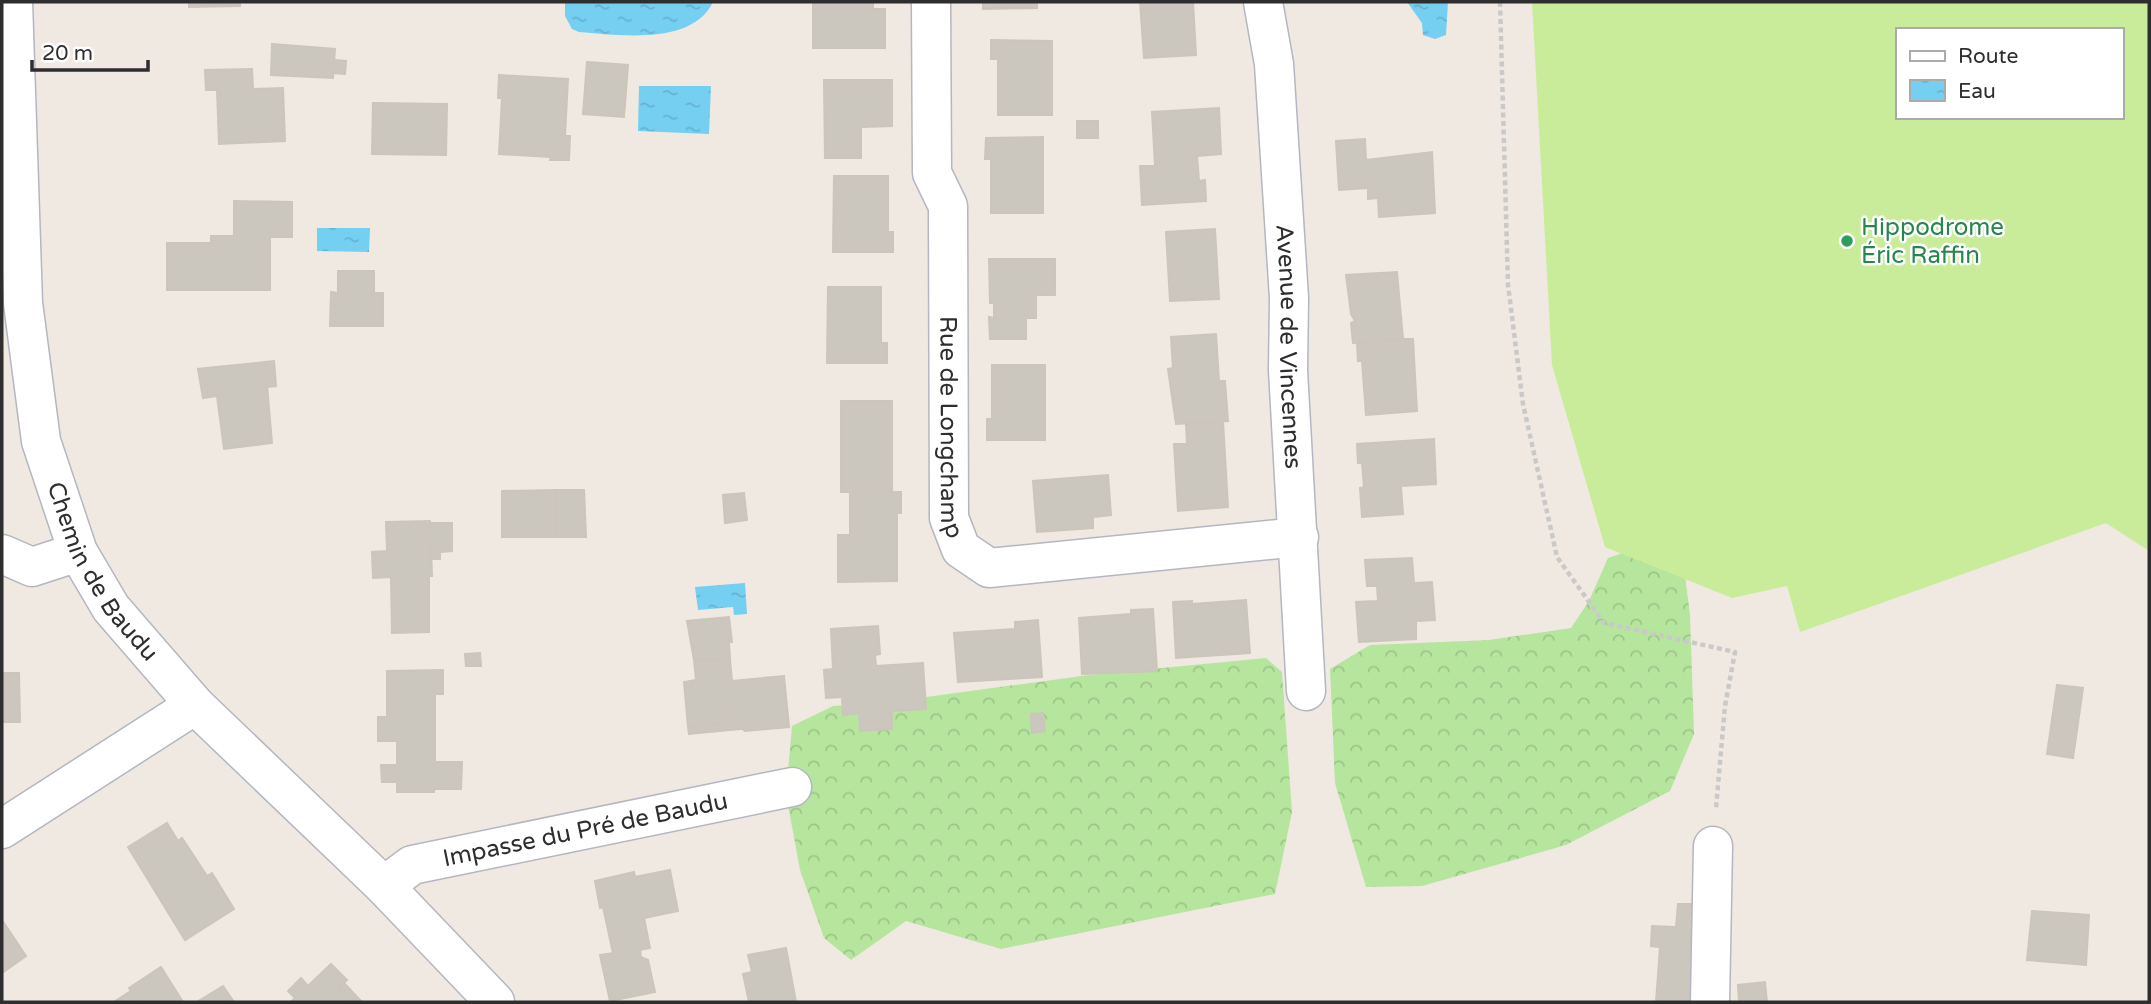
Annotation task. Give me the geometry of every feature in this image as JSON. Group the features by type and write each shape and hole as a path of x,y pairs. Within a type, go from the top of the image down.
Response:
{"street":[{"name":"Chemin de Baudu","path":"13,2 23,303 41,441 78,552 111,608 195,705 384,886 495,1002"},
{"name":"Rue de Longchamp","path":"932,2 932,173 948,206 949,518 961,549 989,568 1299,537"},
{"name":"Avenue de Vincennes","path":"1264,2 1274,64 1289,298 1287,370 1299,537 1306,691"},
{"path":"2,554 32,567 78,552"},
{"path":"2,829 195,705"},
{"name":"Impasse du Pré de Baudu","path":"384,886 412,865 792,787"},
{"path":"1710,1002 1713,846"}],"path":[{"path":"1500,2 1508,285 1522,404 1557,557 1604,623 1735,652 1726,706 1713,846"}],"green space":[{"name":"Hippodrome Éric Raffin","path":"1532,2 2149,2 2149,551 2106,523 1800,632 1787,586 1732,598 1605,547 1552,365"},
{"path":"1649,544 1685,576 1690,614 1694,734 1670,791 1566,845 1422,886 1366,887 1335,783 1330,669 1370,645 1489,640 1571,628 1589,601 1608,558"},
{"path":"1266,658 1282,672 1292,812 1275,894 1001,949 906,921 851,960 824,938 800,870 786,794 792,726 833,706 897,701 1089,675"}],"water":[{"path":"565,2 713,2 703,16 689,26 672,32 614,35 572,29 565,16"},
{"path":"1407,2 1448,2 1446,35 1435,39 1423,35 1422,23"},
{"path":"639,86 711,86 709,134 638,131"},
{"path":"317,228 370,228 369,252 317,251"},
{"path":"745,583 747,614 734,615 733,607 698,610 695,587"}],"building":[{"path":"189,2 240,2 240,6 189,7"},
{"path":"813,2 873,2 873,9 885,9 885,48 813,48"},
{"path":"983,2 1037,2 1037,8 983,9"},
{"path":"1140,2 1193,2 1196,55 1144,58"},
{"path":"991,40 1052,41 1052,115 998,115 998,59 991,59"},
{"path":"272,44 335,49 333,78 271,75"},
{"path":"334,60 346,61 345,74 333,73"},
{"path":"587,62 628,65 624,117 583,114"},
{"path":"252,69 253,89 283,88 285,141 219,144 217,90 206,90 205,70"},
{"path":"499,75 568,79 565,136 570,136 569,160 499,154 502,98 498,98"},
{"path":"824,80 892,80 892,126 861,127 861,158 825,158"},
{"path":"373,103 447,104 446,155 372,154"},
{"path":"1219,108 1221,154 1197,156 1199,181 1205,180 1206,201 1142,205 1140,166 1155,166 1152,112"},
{"path":"1077,121 1098,121 1098,138 1077,138"},
{"path":"1043,137 1043,213 991,213 991,159 985,159 986,138"},
{"path":"1365,139 1366,160 1432,152 1435,213 1379,217 1378,198 1368,199 1368,188 1339,190 1336,141"},
{"path":"834,176 888,176 888,232 893,232 893,252 833,252"},
{"path":"234,201 292,202 292,237 270,237 270,290 167,290 167,243 211,243 211,236 234,236"},
{"path":"1215,229 1219,299 1170,301 1166,232"},
{"path":"989,259 1055,259 1055,295 1036,295 1036,318 1026,318 1026,339 990,339 989,317 994,318 994,303 990,303"},
{"path":"338,271 374,271 374,293 383,293 383,326 330,326 331,292 338,293"},
{"path":"1397,272 1403,339 1353,343 1351,323 1355,321 1351,314 1346,275"},
{"path":"828,287 881,287 881,343 887,343 887,363 827,363"},
{"path":"1216,334 1219,381 1225,381 1228,421 1176,424 1168,369 1173,368 1171,337"},
{"path":"1413,339 1417,411 1366,415 1362,361 1358,361 1357,343"},
{"path":"274,361 276,386 267,387 265,362"},
{"path":"265,362 272,443 224,449 217,396 203,398 198,369"},
{"path":"992,365 1045,365 1045,440 987,440 987,419 992,419"},
{"path":"841,401 892,401 892,492 841,492"},
{"path":"1223,421 1228,507 1178,511 1174,444 1187,444 1186,424"},
{"path":"1434,439 1436,484 1401,486 1403,514 1362,517 1360,488 1364,487 1357,444"},
{"path":"1108,475 1111,515 1093,517 1093,528 1037,532 1033,481"},
{"path":"556,490 584,490 586,537 557,537"},
{"path":"556,490 557,537 502,537 502,491"},
{"path":"850,492 901,492 901,513 897,513 897,581 838,582 838,535 850,535"},
{"path":"744,493 747,520 725,523 723,495"},
{"path":"430,521 432,576 429,576 429,632 392,633 391,577 373,578 372,552 387,551 386,522"},
{"path":"429,523 452,523 452,551 440,552 440,559 431,559"},
{"path":"1412,558 1414,583 1432,582 1435,620 1416,621 1416,639 1359,642 1356,602 1378,601 1377,586 1367,586 1365,560"},
{"path":"1246,600 1250,653 1176,658 1173,602 1192,601 1192,604"},
{"path":"1153,609 1157,671 1082,674 1079,618 1131,614 1131,610"},
{"path":"729,617 732,642 729,642 730,659 694,660 687,621"},
{"path":"1038,620 1042,677 958,682 954,633 1015,629 1015,622"},
{"path":"878,626 880,654 875,655 876,666 923,663 926,709 892,711 892,729 860,731 859,713 843,715 842,697 826,698 824,670 833,669 831,629"},
{"path":"480,653 481,666 466,666 465,654"},
{"path":"730,659 732,681 784,676 789,727 745,731 732,721 731,716 723,717 719,724 688,727 684,682 696,680 694,660"},
{"path":"443,670 443,694 435,694 435,762 462,762 461,789 397,792 397,782 382,782 381,765 397,765 397,741 378,741 378,717 397,717 397,694 387,694 387,671"},
{"path":"2,673 19,673 20,722 2,722"},
{"path":"2057,685 2083,688 2073,758 2047,754"},
{"path":"387,694 397,694 397,717 387,717"},
{"path":"1043,713 1045,731 1032,733 1031,714"},
{"path":"731,716 732,721 741,729 689,734 688,727 719,724 723,717"},
{"path":"167,823 178,841 182,838 207,876 212,873 234,909 185,940 128,847"},
{"path":"670,870 678,911 644,918 650,948 640,950 641,957 648,960 655,992 610,1001 600,955 613,953 595,881 634,872 635,877"},
{"path":"1678,904 1695,904 1698,1002 1656,1002 1660,947 1651,946 1652,926 1676,927"},
{"path":"2032,911 2089,915 2086,965 2027,960"},
{"path":"2,920 26,956 2,973"},
{"path":"786,948 796,1002 749,1002 743,974 752,972 748,955"},
{"path":"331,964 347,980 339,987 353,1002 291,1002 295,998 288,991 301,978 308,986"},
{"path":"161,967 183,1002 138,1002 129,988"},
{"path":"1765,982 1767,1002 1739,1002 1738,985"},
{"path":"344,983 362,1002 353,1002 339,987"},
{"path":"223,986 234,1002 197,1002"},
{"path":"131,991 138,1002 114,1002"}],"place":[{"name":"Hippodrome Éric Raffin","path":"1847,241"}]}
